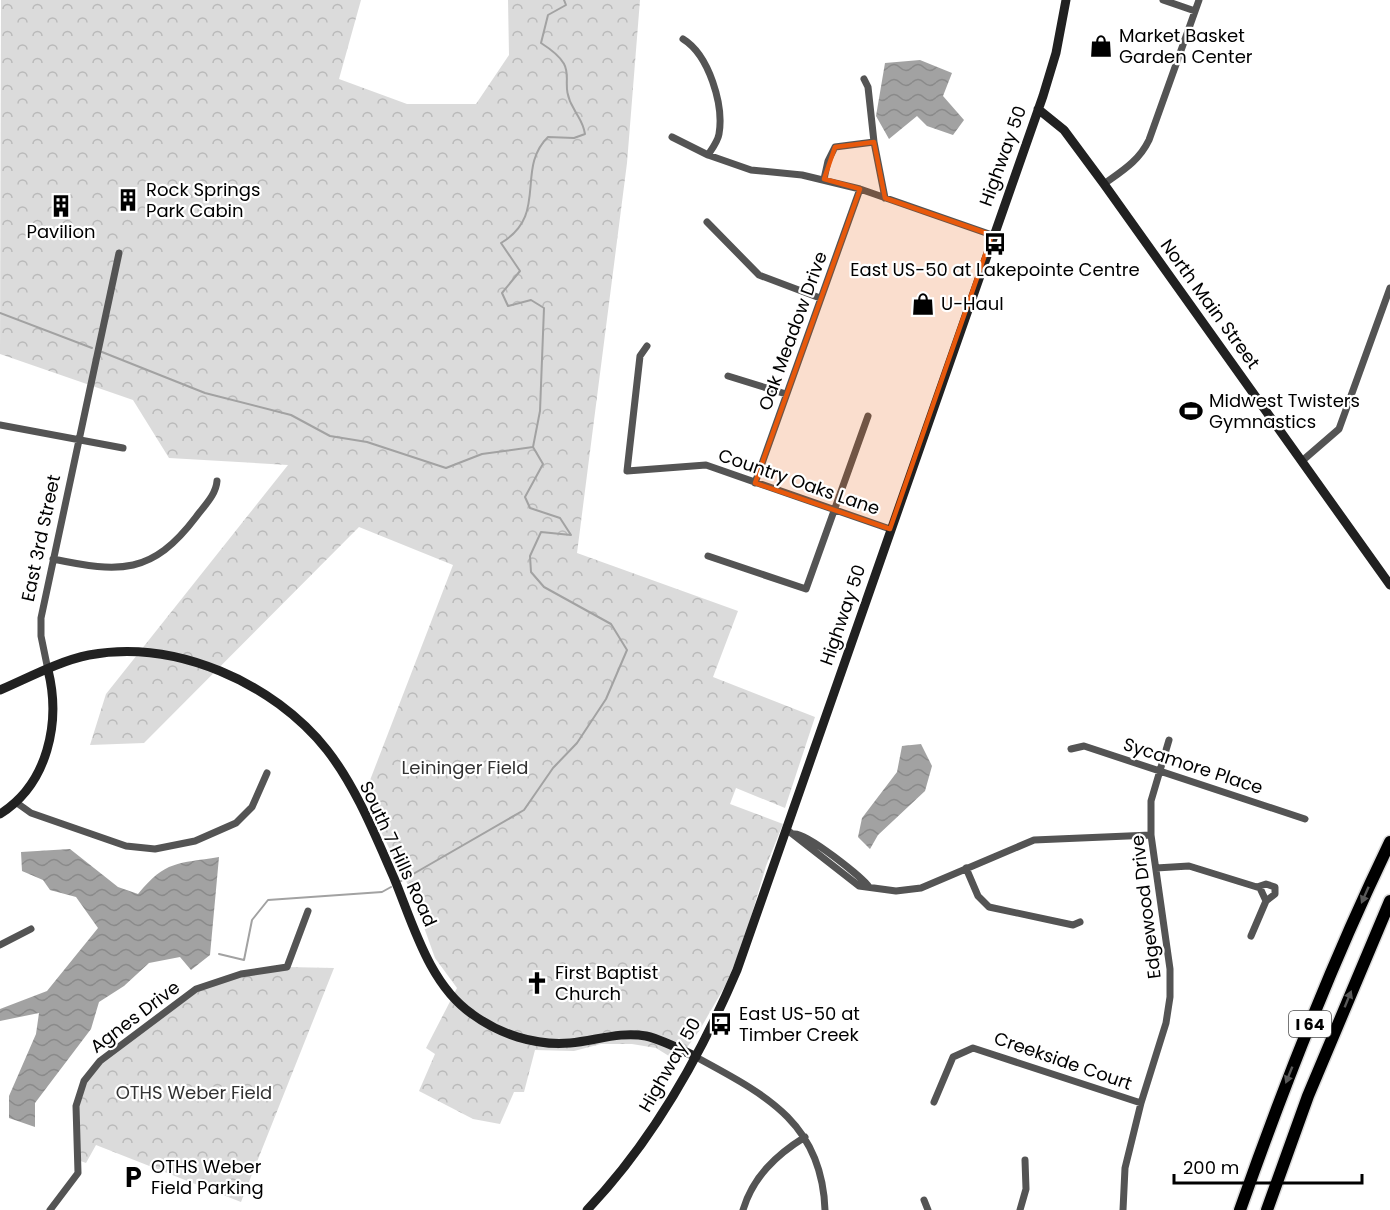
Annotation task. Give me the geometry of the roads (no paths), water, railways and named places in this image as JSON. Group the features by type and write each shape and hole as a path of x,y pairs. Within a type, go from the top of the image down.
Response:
{"highway":[{"name":"I 64","path":"1240,1210 1278,1102 1325,986 1390,842"},
{"name":"I 64","path":"1268,1207 1308,1096 1390,901"}],"main road":[{"name":"Highway 50","path":"587,1210 640,1146 696,1057 737,970 790,832 890,530 1038,109 1056,53 1066,0"},
{"name":"North Main Street","path":"1038,109 1051,116 1064,130 1104,184 1390,585"},
{"name":"South 7 Hills Road","path":"0,690 85,656 107,652 135,653 196,662 244,682 298,719 327,750 363,810 419,939 442,983 470,1014 506,1034 534,1041 568,1044 623,1035 645,1036 696,1057"},
{"name":"East 3rd Street","path":"0,814 17,803 30,788 40,767 50,735 55,705 48,670"}],"street":[{"path":"1163,0 1195,11"},
{"path":"1104,184 1132,164 1146,147 1199,0"},
{"path":"683,39 700,55 719,109 719,137 708,155"},
{"path":"864,79 868,87 874,142 885,198"},
{"path":"672,137 708,155 751,170 824,180 860,189 992,235"},
{"path":"824,180 828,161 835,147 874,142"},
{"name":"Oak Meadow Drive","path":"756,483 860,189"},
{"path":"707,222 759,275 820,298"},
{"name":"East 3rd Street","path":"48,670 41,636 41,618 119,254"},
{"path":"1302,461 1339,429 1390,288"},
{"name":"Country Oaks Lane","path":"647,346 640,356 627,471 706,465 890,530"},
{"path":"728,376 786,394"},
{"path":"708,556 806,589 868,416"},
{"path":"1,422 123,448"},
{"path":"53,559 111,569 125,568 150,558 170,548 181,537 211,497 217,481"},
{"name":"Edgewood Drive","path":"1123,1210 1125,1168 1141,1103 1166,1023 1170,997 1170,969 1151,835 1151,801 1169,740"},
{"name":"Sycamore Place","path":"1071,749 1084,746 1305,819"},
{"path":"17,803 31,813 126,846 155,849 195,841 236,824 252,807 267,773"},
{"path":"790,832 848,880 859,886 896,891 921,888 1034,840 1151,835"},
{"path":"1156,868 1189,866 1257,887 1263,890 1266,901"},
{"path":"966,868 978,896 989,907 1073,925 1080,922"},
{"path":"1251,936 1266,901 1275,894 1275,887 1266,884 1257,887"},
{"name":"Agnes Drive","path":"50,1210 78,1173 76,1106 84,1081 91,1070 119,1046 196,989 241,974 286,967 308,911"},
{"path":"0,945 31,929"},
{"name":"Creekside Court","path":"934,1102 953,1057 973,1048 1141,1103"},
{"path":"696,1057 750,1086 778,1106 805,1137 820,1174 825,1210"},
{"path":"743,1210 753,1186 766,1167 784,1149 805,1137"},
{"path":"1020,1210 1026,1189 1025,1160"},
{"path":"924,1200 928,1210"}],"water":[{"path":"920,60 952,73 943,96 964,120 953,135 927,126 917,116 889,139 876,116 885,63"},
{"path":"921,744 932,766 925,791 878,835 870,849 858,837 862,818 897,772 902,746"},
{"path":"70,849 118,887 138,894 157,875 173,865 219,857 210,955 191,970 180,957 149,963 124,986 99,1002 91,1029 35,1103 35,1127 9,1118 9,1096 36,1034 39,1013 0,1021 0,1009 47,991 98,928 76,897 50,890 43,880 22,871 21,852"}],"waterway":[{"path":"533,447 540,411 544,308 531,300 508,306 502,293 520,271 501,243 515,232 524,219 528,206 533,163 538,150 548,137 574,138 585,134 569,98 566,68 562,61 541,43 548,15 566,5 564,0"},
{"path":"0,313 92,348"},
{"path":"102,352 205,393 291,415 330,436 367,442 446,468 482,454 533,447"},
{"path":"401,881 524,810 553,768 577,743 606,699 627,650 611,624 544,587 531,572 530,556 541,532 571,535 560,518 530,508 525,497 543,464 533,447"},
{"path":"219,954 244,960 252,920 268,900 382,892 391,887"}],"place":[{"name":"Market Basket Garden Center","path":"1101,46"},
{"name":"Rock Springs Park Cabin","path":"128,200"},
{"name":"Pavilion","path":"61,206"},
{"name":"East US-50 at Lakepointe Centre","path":"995,244"},
{"name":"U-Haul","path":"923,304"},
{"name":"Midwest Twisters Gymnastics","path":"1191,411"},
{"name":"First Baptist Church","path":"537,983"},
{"name":"East US-50 at Timber Creek","path":"721,1024"},
{"name":"OTHS Weber Field Parking","path":"133,1177"}],"park label":[{"name":"Leininger Field","path":"465,768"},
{"name":"OTHS Weber Field","path":"194,1093"}]}
